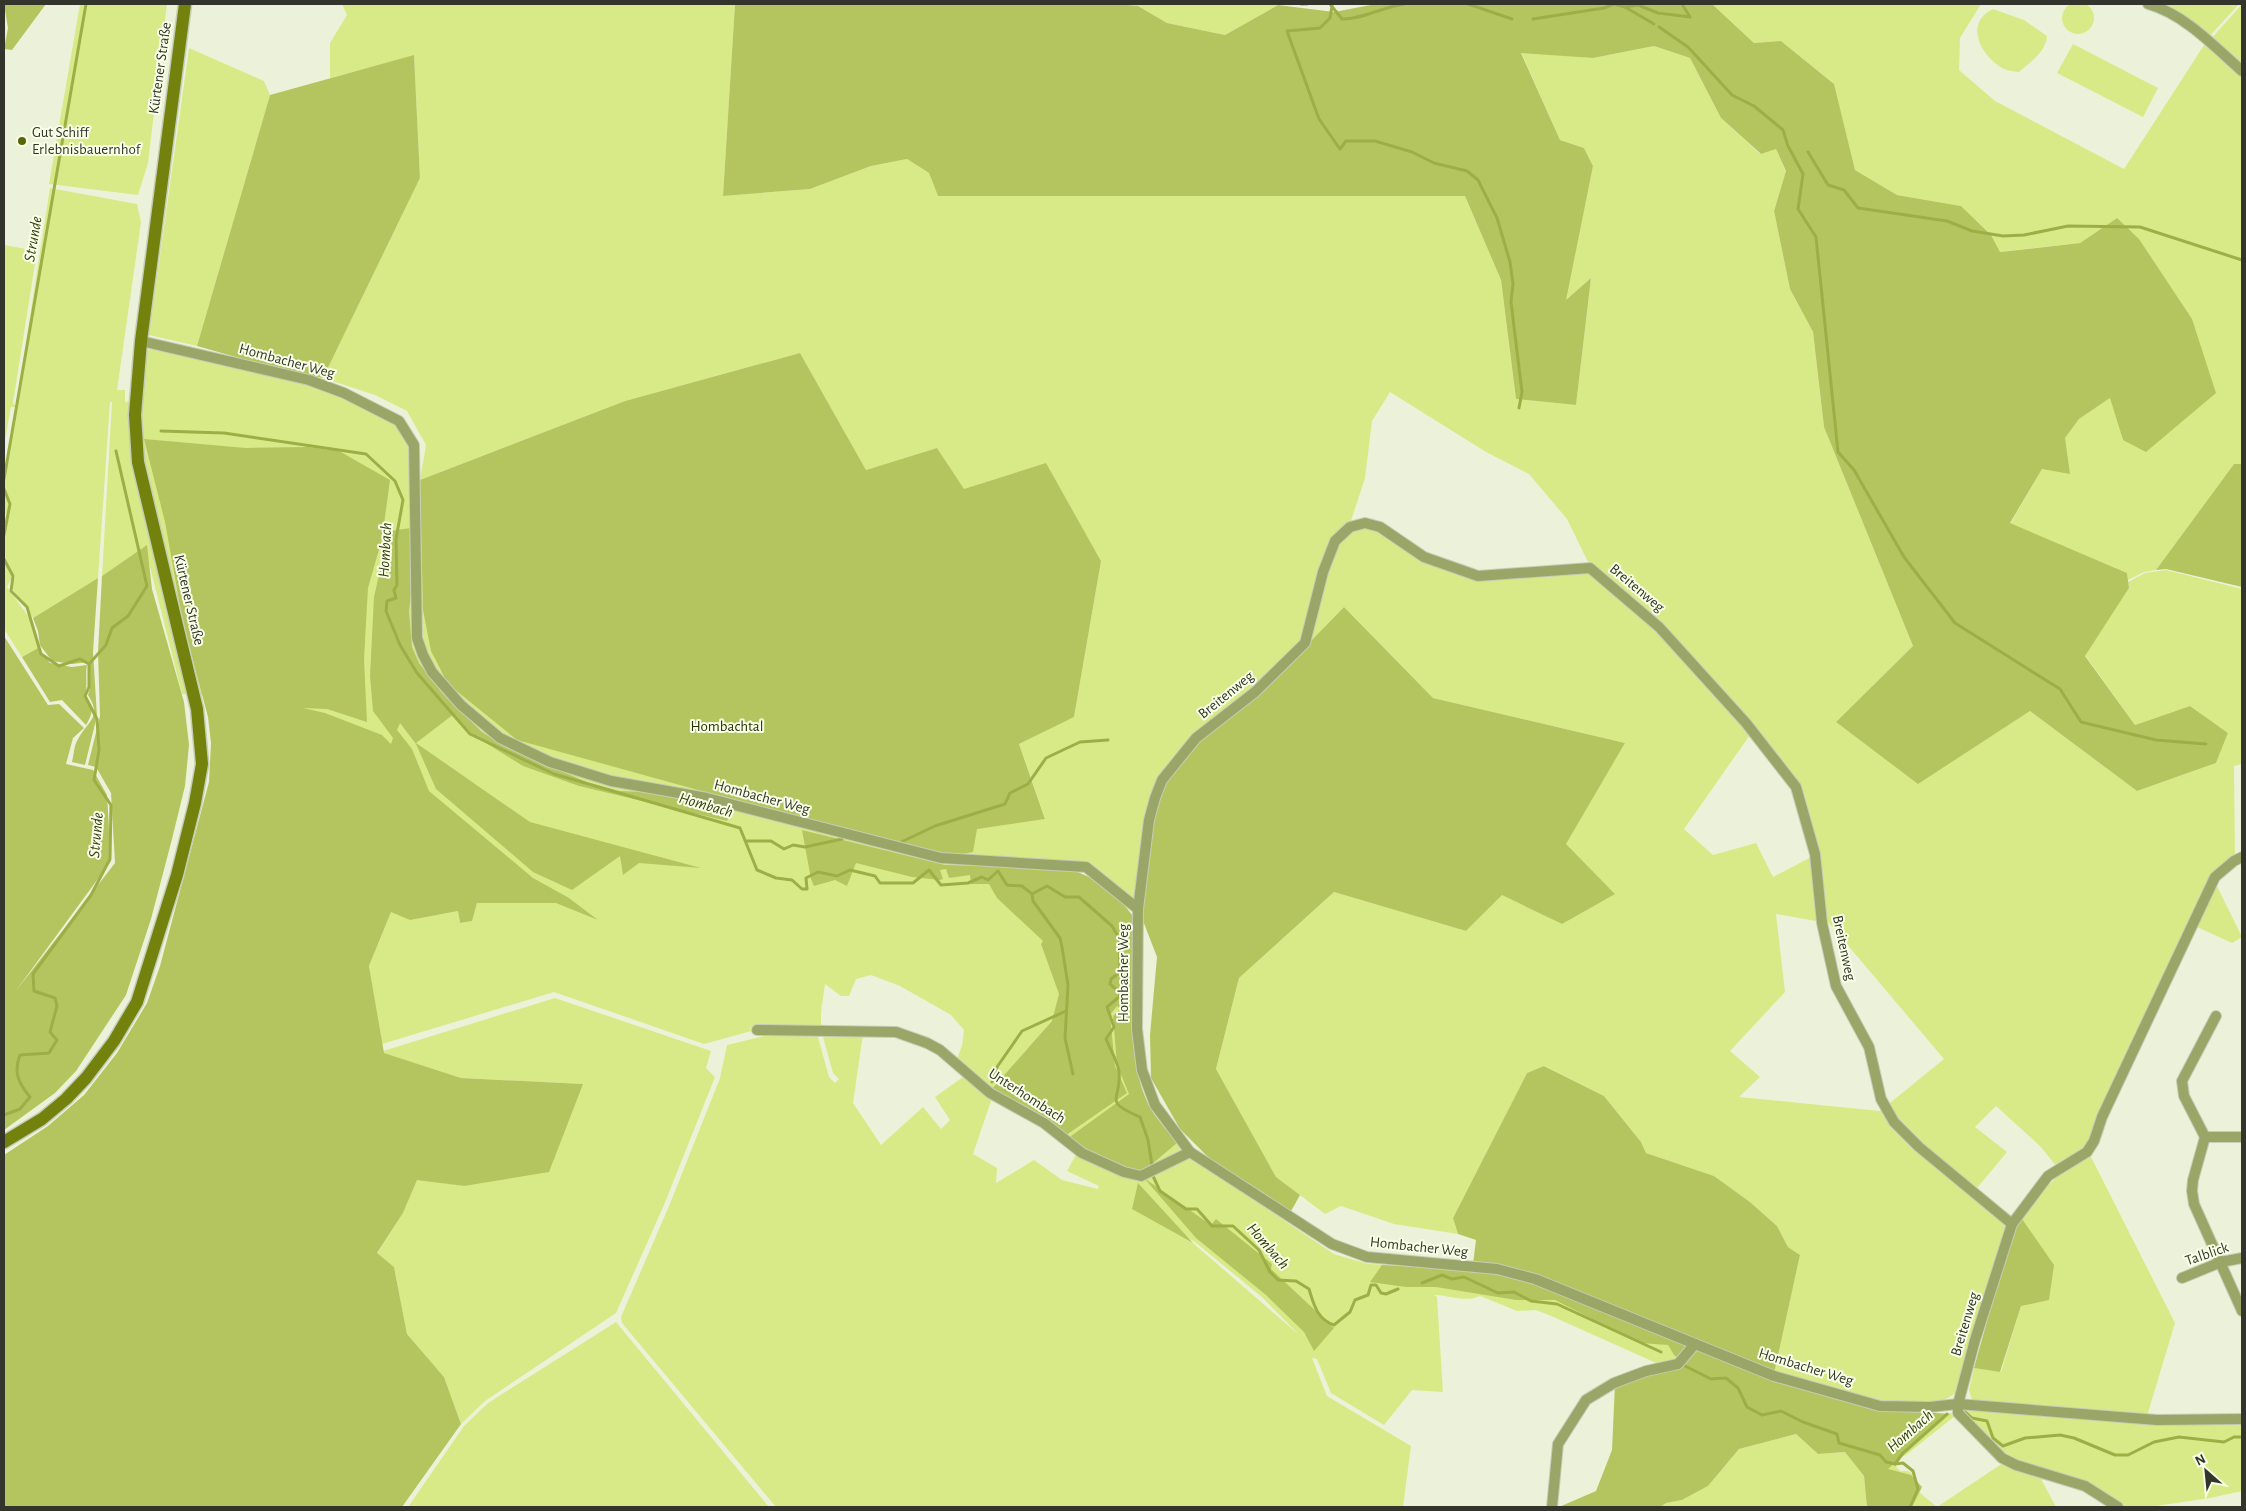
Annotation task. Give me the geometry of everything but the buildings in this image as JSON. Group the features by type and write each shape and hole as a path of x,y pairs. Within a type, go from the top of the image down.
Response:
{"main road":[{"name":"Kürtener Straße","path":"4,1142 42,1119 66,1099 86,1078 114,1042 137,1002 178,874 196,803 202,764 197,709 138,462 134,415 141,341 185,4"}],"street":[{"path":"2148,4 2163,8 2207,40 2242,71"},
{"name":"Hombacher Weg","path":"141,341 309,380 344,393 399,421 414,445 417,638 432,672 474,718 500,738 550,762 611,781 699,796 941,858 1086,867 1138,909 1137,1029 1142,1070 1155,1105 1190,1152 1332,1244 1349,1252 1367,1257 1497,1269 1535,1279 1774,1376 1880,1406 1930,1407 1958,1404 2157,1420 2242,1419"},
{"name":"Breitenweg","path":"1138,909 1149,820 1162,780 1196,738 1255,692 1305,643 1322,572 1335,541 1350,527 1365,522 1380,527 1424,557 1478,576 1590,568 1659,627 1746,723 1796,787 1814,854 1823,932 1836,986 1869,1047 1880,1099 1894,1122 1919,1147 2012,1224"},
{"name":"Breitenweg","path":"1958,1404 1975,1340 2012,1224 2048,1176 2087,1152 2094,1141 2102,1117 2215,877 2234,861 2242,857"},
{"path":"2216,1016 2182,1081 2184,1096 2205,1137 2192,1191 2194,1204 2242,1310"},
{"name":"Unterhombach","path":"757,1030 896,1032 927,1043 940,1050 990,1094 1044,1123 1082,1153 1124,1172 1140,1176 1190,1152"},
{"path":"2205,1137 2242,1136"},
{"name":"Talblick","path":"2182,1278 2221,1262 2242,1258"},
{"path":"1552,1507 1558,1444 1586,1400 1614,1383 1646,1371 1678,1364 1695,1344"},
{"path":"1958,1404 1958,1413 2002,1458 2016,1466 2085,1486 2118,1507"}],"green space":[{"path":"2078,2 2089,7 2094,18 2089,29 2078,34 2067,29 2062,18 2067,7"},
{"path":"4,4 46,4 12,50 4,49 8,28"},
{"path":"80,4 167,4 148,163 138,195 49,184"},
{"name":"Hombachtal","path":"342,4 735,4 723,196 810,189 871,166 907,159 929,173 938,196 1465,196 1501,280 1516,399 1576,405 1591,278 1565,301 1593,166 1584,148 1560,140 1521,52 1593,58 1654,46 1690,58 1721,118 1760,154 1776,149 1786,172 1774,211 1790,289 1813,332 1824,427 1913,646 1836,722 1918,783 2030,711 2137,791 2216,763 2228,733 2190,706 2135,725 2085,655 2129,588 2128,582 2145,573 2166,570 2242,589 2242,764 2234,766 2235,857 2223,864 2213,874 2086,1149 2057,1167 2040,1146 1996,1106 1975,1127 2007,1152 1972,1194 2007,1225 1957,1391 1942,1401 1921,1404 1869,1399 1774,1371 1800,1255 1788,1247 1777,1226 1750,1202 1714,1176 1646,1153 1641,1142 1604,1096 1545,1066 1527,1073 1453,1218 1458,1234 1394,1224 1341,1206 1325,1214 1276,1177 1216,1069 1239,978 1334,892 1466,931 1502,894 1562,924 1614,893 1565,844 1625,743 1433,698 1344,607 1307,645 1324,573 1336,541 1350,528 1365,524 1380,528 1424,558 1477,578 1587,569 1658,629 1752,732 1684,829 1713,855 1756,843 1773,877 1813,856 1821,922 1776,914 1785,992 1730,1051 1760,1077 1739,1097 1880,1111 1944,1059 1829,923 1825,923 1817,854 1798,785 1748,721 1660,625 1589,564 1567,519 1529,474 1486,452 1390,392 1372,421 1365,478 1350,524 1333,541 1321,573 1302,643 1254,690 1194,736 1160,778 1146,820 1136,907 1091,863 973,856 971,869 1078,874 1115,896 1134,919 1137,929 1137,970 1133,1028 1135,1071 1149,1108 1176,1142 1203,1166 1334,1254 1368,1264 1472,1269 1529,1281 1700,1355 1861,1408 1911,1415 1954,1413 1955,1416 1906,1455 1892,1461 1900,1471 1908,1471 1914,1475 1919,1492 1937,1507 1660,1507 1665,1503 1682,1500 1708,1486 1739,1449 1796,1434 1818,1454 1845,1452 1796,1427 1748,1431 1663,1366 1536,1310 1517,1311 1480,1296 1463,1299 1434,1295 1437,1297 1443,1392 1412,1390 1384,1425 1331,1393 1317,1359 1312,1358 1327,1396 1411,1446 1403,1507 776,1507 622,1323 621,1317 669,1206 720,1078 727,1045 768,1035 814,1032 818,1037 829,1077 835,1083 839,1079 833,1073 823,1037 827,1032 863,1034 853,1103 881,1145 923,1107 941,1129 950,1120 935,1097 963,1077 992,1098 973,1154 997,1168 996,1183 1034,1160 1062,1180 1098,1189 1099,1186 1067,1171 1080,1147 1070,1143 1047,1119 1014,1097 985,1090 957,1063 964,1030 951,1015 900,986 871,975 856,979 849,996 841,996 825,984 821,1012 821,1031 760,1026 749,1028 755,1030 704,1044 554,992 382,1044 369,966 390,914 371,914 356,899 341,846 337,818 283,711 266,700 182,694 145,547 102,576 112,402 110,402 98,578 33,618 11,587 15,577 4,555 4,522 6,516 4,491 6,462 16,407 11,407 4,446 4,245 37,251 13,403 16,406 50,188 137,204 141,222 117,390 125,390 125,402 143,400 147,351 150,349 235,365 316,386 378,413 406,434 411,447 411,492 710,390 791,377 854,488 926,459 972,502 1050,482 1082,538 1068,720 1074,717 1101,561 1046,464 964,490 937,448 866,470 800,353 625,401 420,480 426,445 407,411 375,395 323,378 420,178 414,56 330,78 330,43 347,15","holes":["1041,729 1045,731 1019,744 1045,818 1024,822 1040,817 1005,745","499,894 515,894 520,902 477,903 471,921 460,923 458,911 436,915","1133,1206 1195,1242 1263,1298 1298,1334 1193,1243 1133,1209","1846,1452 1856,1458 1867,1469 1869,1474 1870,1487 1867,1506 1864,1476"]},
{"path":"735,4 1118,4 1138,6 1167,23 1225,35 1278,5 1334,12 1376,4 1712,4 1754,43 1781,41 1834,84 1855,170 1897,195 1961,206 1991,235 2000,252 2080,243 2117,218 2139,239 2192,319 2216,393 2146,452 2123,440 2110,398 2079,419 2065,438 2070,474 2042,469 2010,523 2127,573 2129,588 2085,656 2135,725 2190,706 2228,733 2216,763 2137,791 2030,711 1918,784 1836,722 1913,646 1824,427 1813,332 1790,289 1774,211 1786,171 1776,149 1761,154 1721,118 1690,58 1654,46 1593,58 1521,53 1560,140 1584,148 1593,166 1566,300 1591,278 1576,405 1516,399 1501,280 1465,196 938,196 929,173 907,159 871,166 810,189 723,196"},
{"path":"1118,4 1278,5 1225,35 1167,23 1138,6"},
{"path":"1712,4 1981,4 1960,38 1959,70 1995,101 2124,169 2206,42 2242,74 2242,464 2234,464 2156,570 2144,572 2128,580 2127,573 2010,524 2042,469 2079,419 2111,397 2123,440 2117,218 2080,243 1999,252 1991,235 1961,206 1897,195 1855,170 1833,83 1781,41 1754,43"},
{"path":"2162,4 2239,4 2207,39"},
{"path":"2242,4 2242,69 2210,40"},
{"path":"1993,9 2024,20 2047,36 2041,52 2019,72 2006,70 1996,64 1988,57 1979,40 1977,31 1979,23 1984,15"},
{"path":"2073,44 2158,88 2143,117 2057,73"},
{"path":"189,48 264,81 270,95 197,346 149,335"},
{"path":"414,55 420,178 323,378 271,367 197,346 270,95"},
{"name":"Hombachtal","path":"800,353 866,470 937,448 964,489 1046,463 1101,561 1074,717 1019,744 1045,819 977,829 973,852 951,856 803,819 517,740 448,684 431,651 423,610 420,480 625,401"},
{"path":"144,439 246,448 308,447 339,451 390,480 382,539 368,588 364,659 367,722 327,709 303,708 325,713 382,735 391,744 393,738 373,711 370,676 374,597 389,531 411,528 412,585 409,611 412,647 419,663 442,693 482,732 509,749 589,783 619,791 646,792 732,810 727,821 579,786 523,766 473,735 454,714 416,743 530,822 701,868 639,863 623,875 620,856 572,890 533,872 436,789 416,744 400,723 397,730 412,749 429,791 533,878 569,898 598,920 556,903 477,903 472,921 460,923 458,911 410,920 391,912 369,966 384,1053 461,1078 583,1084 549,1172 464,1186 417,1180 403,1213 377,1253 394,1267 407,1334 444,1377 461,1424 402,1507 4,1507 4,1155 48,1126 84,1095 117,1053 147,1003 160,966 209,782 211,743 208,717 183,623 165,522"},
{"path":"2234,464 2242,464 2242,587 2166,569 2156,570"},
{"path":"147,545 152,589 184,702 189,745 185,786 151,919 126,995 76,1071 55,1093 4,1130 4,636 48,705 59,704 84,728 73,738 66,764 93,770 107,795 111,861 15,992 115,863 111,793 96,767 88,765 100,716 98,652 102,576"},
{"path":"4,559 13,575 7,587 28,616 36,633 38,648 22,657 4,629"},
{"path":"98,578 93,652 97,716 85,765 72,762 77,741 94,714 94,708 88,695 90,688 90,662 72,664 52,661 40,645 38,631 33,618"},
{"path":"1344,607 1433,698 1625,743 1566,844 1615,894 1562,924 1502,895 1466,931 1334,892 1239,978 1216,1069 1276,1177 1300,1195 1290,1213 1221,1170 1180,1129 1151,1078 1150,1035 1157,957 1140,913 1152,821 1165,783 1198,741 1307,645"},
{"path":"38,648 50,663 72,667 87,665 85,695 92,710 86,725 62,700 50,702 22,657"},
{"path":"802,830 945,865 1068,868 1101,882 1119,898 1132,915 1137,926 1133,1020 1137,1067 1142,1089 1151,1109 1177,1143 1139,1175 1064,1141 1129,1094 1117,1065 1113,1016 1120,1009 1117,1006 1110,1015 1115,1066 1127,1093 1062,1138 991,1090 1052,1021 1059,994 1041,944 1043,941 997,898 989,884 971,884 970,875 949,878 946,869 940,870 943,879 940,880 912,877 856,863 847,886 835,880 814,886"},
{"path":"2216,884 2242,937 2232,943 2195,926"},
{"path":"555,998 711,1051 706,1068 715,1077 664,1205 616,1313 485,1401 461,1424 444,1377 407,1334 394,1267 377,1254 403,1213 417,1179 464,1186 583,1084 461,1078 383,1053 383,1051"},
{"path":"1544,1066 1604,1096 1641,1142 1646,1153 1714,1176 1750,1202 1777,1226 1788,1247 1800,1255 1773,1378 1876,1409 1950,1414 1888,1469 1911,1475 1922,1487 1912,1507 1867,1507 1864,1476 1845,1452 1818,1454 1796,1434 1739,1449 1708,1486 1682,1500 1666,1503 1660,1507 1559,1507 1596,1491 1612,1450 1615,1384 1687,1358 1705,1344 1598,1301 1473,1264 1476,1240 1458,1234 1453,1218 1527,1073"},
{"path":"2090,1155 2175,1323 2147,1416 1972,1400 1969,1390 1974,1368 2001,1372 2021,1306 2020,1216 2060,1173"},
{"path":"1144,1178 1211,1225 1216,1219 1272,1264 1271,1269 1334,1328 1314,1351 1304,1332 1266,1295 1196,1238"},
{"path":"1138,1183 1193,1243 1132,1209"},
{"path":"2020,1216 2054,1265 2049,1300 2021,1306 2000,1372 1974,1368 2006,1253"},
{"path":"1382,1265 1495,1272 1525,1280 1689,1343 1678,1358 1668,1345 1640,1343 1555,1300 1516,1300 1436,1287 1406,1287 1370,1282"},
{"path":"616,1322 769,1507 408,1507 464,1426 488,1403"},
{"path":"1962,1408 2176,1425 2242,1423 2242,1491 2149,1507 2124,1507 2093,1486 2009,1459 1960,1412"},
{"path":"2003,1463 2040,1477 2056,1507 1937,1507"}],"waterway":[{"name":"Strunde","path":"4,479 86,4"},
{"path":"1301,4 1307,4"},
{"path":"1330,4 1342,19 1356,18 1404,4"},
{"path":"1468,4 1512,19"},
{"path":"1533,19 1604,8 1614,4 1625,7 1638,5 1658,13 1690,17 1682,4"},
{"path":"1332,6 1330,18 1320,28 1287,31 1319,119 1340,149 1346,141 1375,141 1412,152 1434,163 1467,171 1478,180 1497,218 1510,262 1513,284 1511,302 1522,392 1519,408"},
{"path":"1625,7 1654,24"},
{"path":"1659,27 1688,47 1732,95 1754,106 1783,130 1788,146 1803,174 1798,209 1816,237 1838,452 1854,470 1904,557 1955,623 2060,689 2081,722 2156,740 2206,744"},
{"path":"1808,152 1828,185 1844,190 1858,208 1947,221 1972,231 2003,236 2024,235 2068,226 2140,227 2242,260"},
{"name":"Hombach","path":"161,431 224,433 366,454 395,481 403,500 396,539 397,585 394,590 396,598 387,601 386,611 400,645 417,673 470,734 554,774 740,828 757,870 776,878 792,880 802,889 807,889 806,878 818,872 837,876 850,870 875,876 880,883 913,883 929,870 941,885 968,883 982,877 988,880 998,871 1007,885 1022,886 1032,894 1047,886 1065,897 1079,897 1112,926 1119,938 1120,972 1111,979 1110,984 1119,992 1120,996 1107,1007 1114,1027 1106,1039 1116,1060 1119,1072 1117,1103 1140,1117 1148,1140 1152,1165"},
{"name":"Hombach","path":"89,664 106,645 112,628 128,616 147,586 116,451"},
{"name":"Strunde","path":"4,489 10,504 4,535"},
{"name":"Strunde","path":"4,559 13,576 11,591 27,607 41,654 59,666 80,659 89,664 89,687 85,696 97,719 99,750 94,780 111,805 110,859 91,895 33,974 34,991 55,998 57,1006 50,1032 57,1040 49,1053 20,1055 17,1067 18,1078 30,1097 20,1109 4,1115"},
{"path":"897,844 935,826 1005,804 1010,793 1028,784 1046,758 1080,742 1108,740"},
{"path":"746,841 771,841 784,849 793,845 805,847 842,839"},
{"path":"1032,894 1033,901 1060,938 1068,985 1065,1038 1073,1074"},
{"path":"992,1082 997,1067 1022,1031 1066,1011"},
{"name":"Hombach","path":"1153,1176 1160,1191 1186,1209 1197,1209 1212,1226 1233,1226 1259,1250 1270,1272 1278,1280 1296,1281 1309,1289 1317,1311 1324,1319 1334,1325 1350,1312 1355,1300 1368,1295 1371,1285 1376,1285 1381,1293 1386,1294 1398,1289"},
{"name":"Hombach","path":"1422,1283 1442,1275 1452,1279 1464,1277 1498,1293 1514,1292 1531,1301 1557,1304 1661,1352"},
{"name":"Hombach","path":"1685,1366 1711,1379 1726,1378 1738,1388 1747,1407 1762,1415 1781,1411 1803,1422 1837,1434 1839,1443 1880,1455 1886,1462 1895,1464 1903,1453 1947,1414"},
{"name":"Hombach","path":"1962,1409 1972,1418 1987,1421 1993,1438 2003,1446 2025,1438 2060,1435 2074,1438 2115,1455 2128,1455 2154,1442 2179,1437 2224,1442 2234,1437 2242,1437"},
{"path":"1895,1464 1903,1463 1913,1471 1918,1489 1910,1507"}],"place":[{"name":"Gut Schiff Erlebnisbauernhof","path":"22,141"}]}
